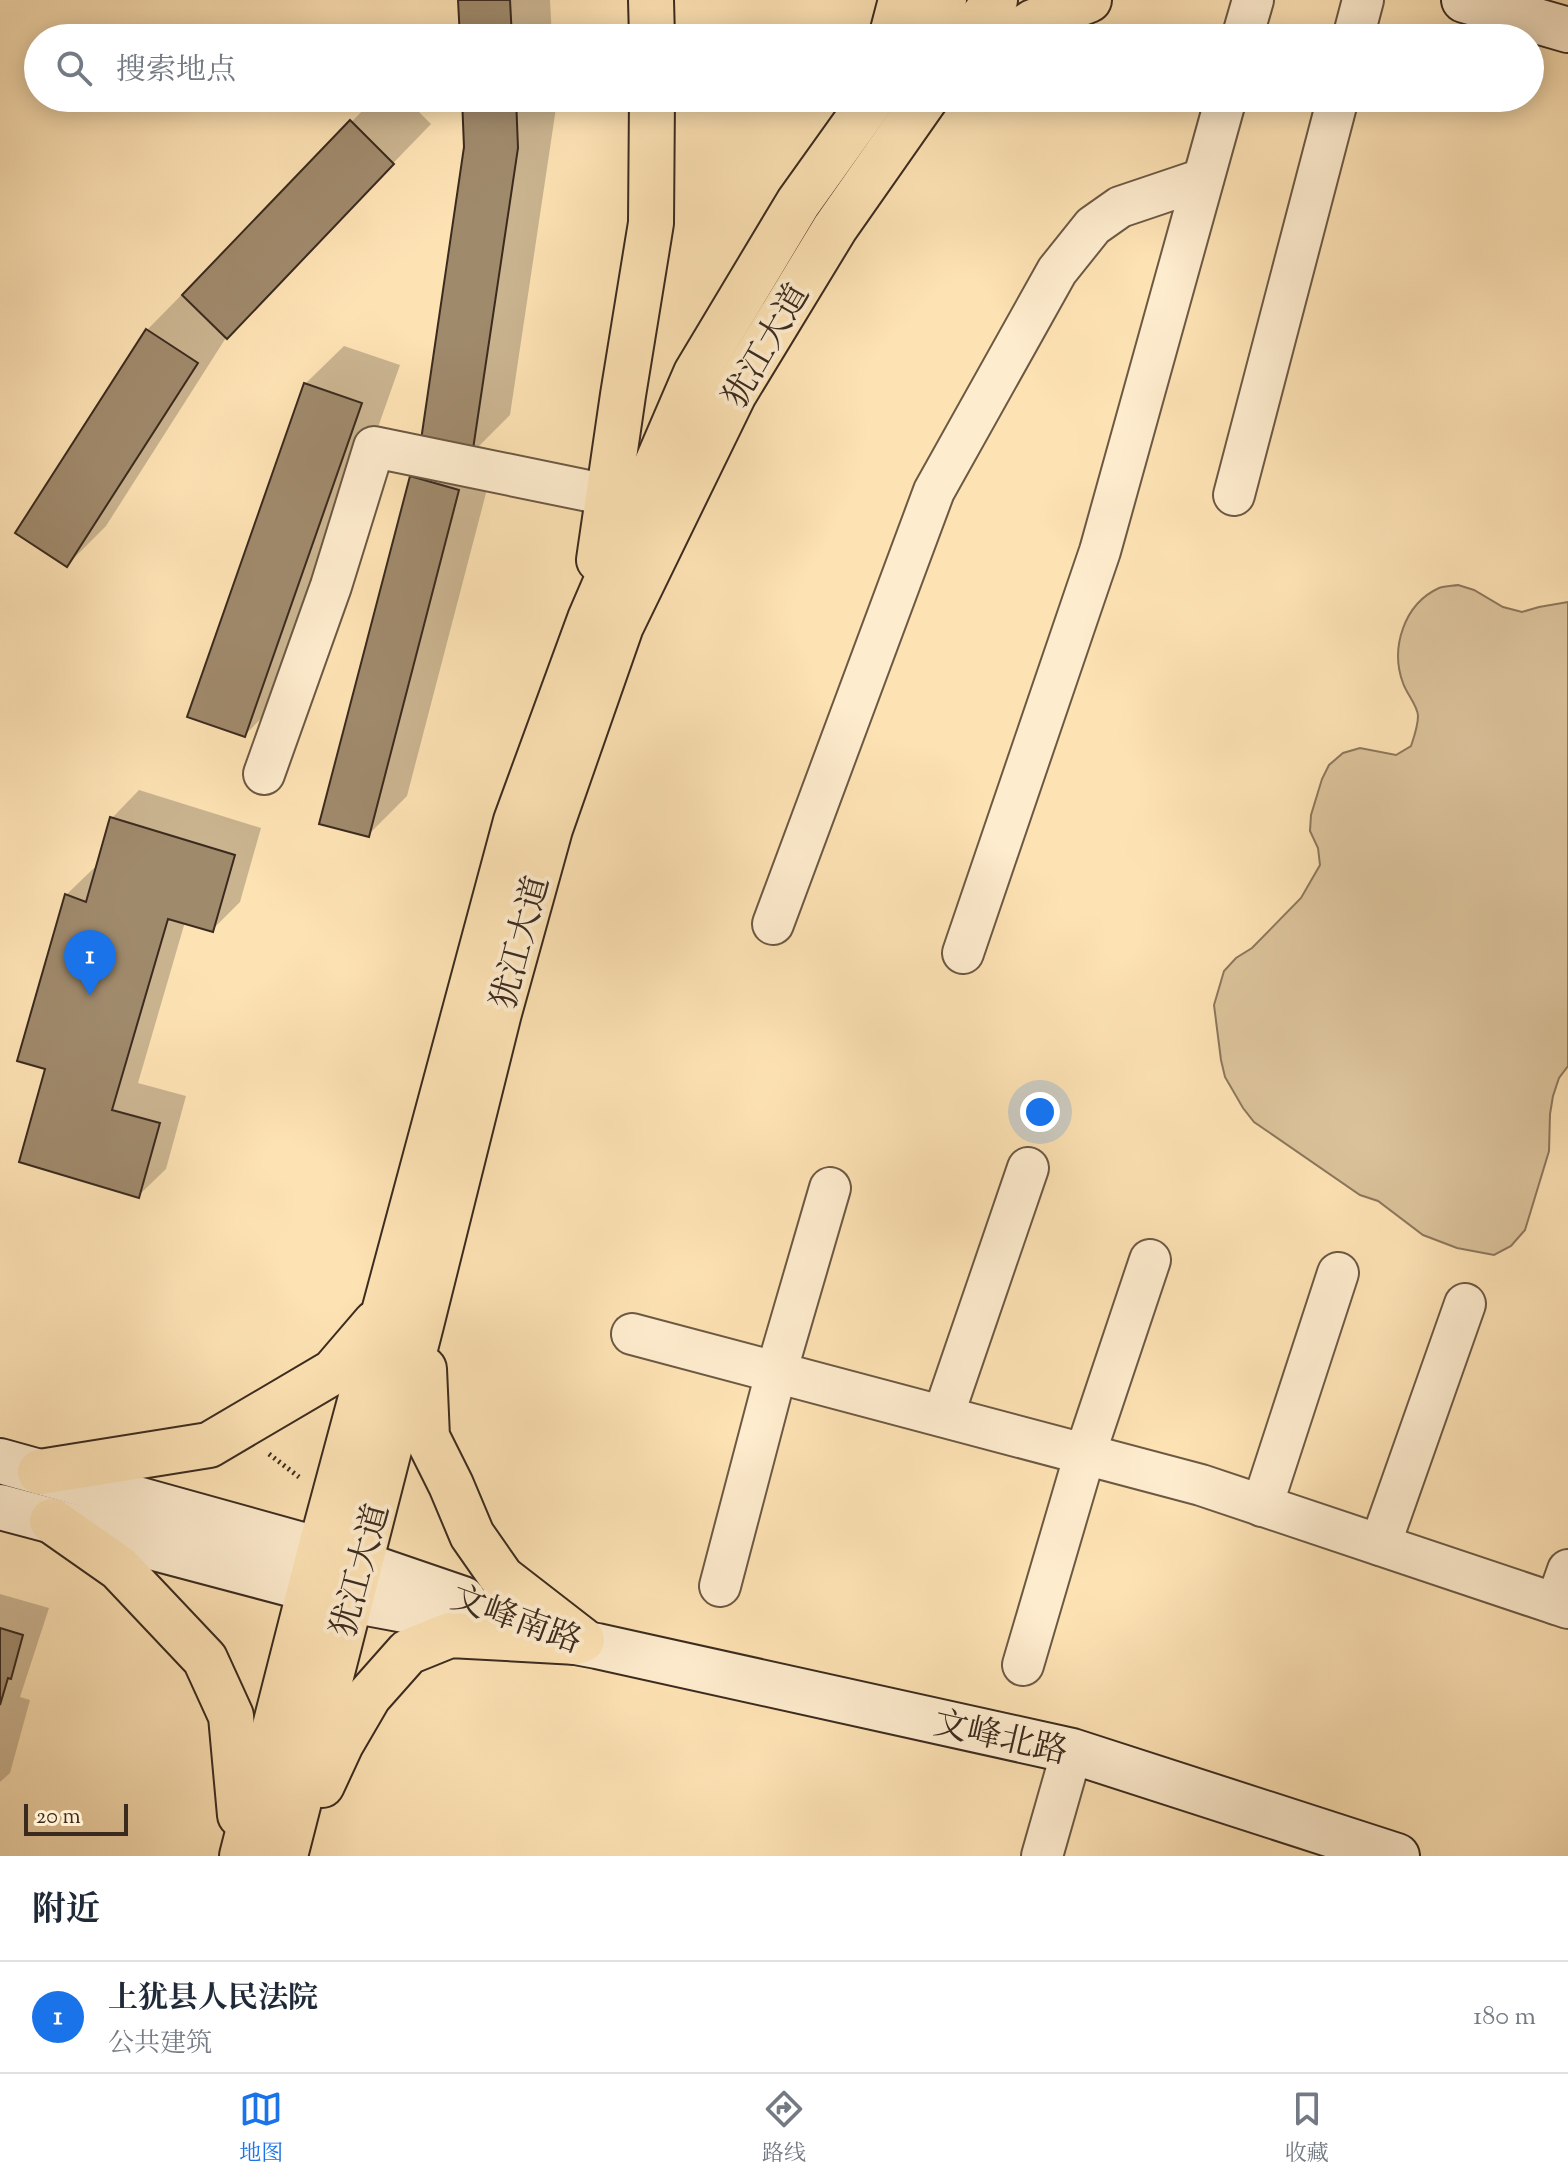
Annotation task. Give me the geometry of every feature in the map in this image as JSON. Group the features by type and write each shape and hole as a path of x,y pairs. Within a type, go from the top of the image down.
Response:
{"main road":[{"path":"651,0 652,24"},
{"path":"895,24 901,0"},
{"path":"926,24 944,0"},
{"path":"978,24 995,0"},
{"path":"1030,24 1089,0"},
{"path":"1464,0 1568,30"},
{"path":"590,619 651,223 652,112"},
{"name":"犹江大道","path":"265,1855 403,1319 516,821 590,619 696,373 798,203 863,112"},
{"name":"犹江大道","path":"403,1319 499,1013 550,829 621,626 734,394 835,228 916,112"},
{"path":"20,1467 209,1445 333,1372 403,1319 427,1437 472,1535 502,1578 585,1643"},
{"name":"文峰南路","path":"20,1467 335,1576"},
{"name":"文峰南路","path":"0,1507 52,1521 335,1576 585,1643"},
{"path":"52,1521 119,1568 205,1659 231,1716 265,1855"},
{"path":"265,1855 341,1744 369,1696 408,1652 450,1635 585,1643"},
{"name":"文峰北路","path":"585,1643 1072,1751 1397,1856"}],"street":[{"path":"1246,24 1253,0"},
{"path":"1357,24 1363,0"},
{"path":"963,953 1100,551 1222,112"},
{"path":"1234,495 1334,112"},
{"path":"773,924 934,491 1057,271 1093,226 1120,207 1203,179"},
{"path":"264,774 331,586 374,447 608,495"},
{"path":"943,1416 1028,1168"},
{"path":"720,1586 776,1373 830,1188"},
{"path":"1023,1665 1085,1454 1150,1260"},
{"path":"1262,1506 1338,1273"},
{"path":"1380,1545 1465,1304"},
{"path":"632,1334 1201,1485 1380,1545 1564,1594"},
{"path":"1042,1856 1072,1751"}],"path":[{"path":"267,1453 299,1477 302,1485"}],"shaded area":[{"path":"1458,585 1474,590 1503,607 1522,612 1568,602 1568,1066 1559,1078 1553,1096 1549,1151 1525,1230 1511,1246 1494,1255 1457,1248 1423,1235 1378,1201 1360,1195 1254,1122 1225,1077 1214,1005 1224,971 1236,958 1252,948 1301,898 1320,865 1318,848 1310,831 1311,815 1329,765 1343,753 1360,748 1396,755 1411,746 1418,716 1399,670 1399,642 1403,628 1427,595 1439,588"}],"building":[{"path":"458,0 510,0 511,24 459,24"},
{"path":"463,112 517,112 518,148 472,456 420,447 464,147"},
{"path":"350,120 394,164 227,339 182,295"},
{"path":"146,329 198,363 67,567 15,533"},
{"path":"304,383 362,403 245,737 187,717"},
{"path":"410,476 459,490 369,837 319,824"},
{"path":"110,817 235,855 213,932 168,919 112,1110 160,1123 139,1198 19,1162 45,1069 17,1061 65,894 86,902"},
{"path":"0,1628 23,1635 0,1705"}],"place":[{"name":"上犹县人民法院","path":"90,996"}]}
